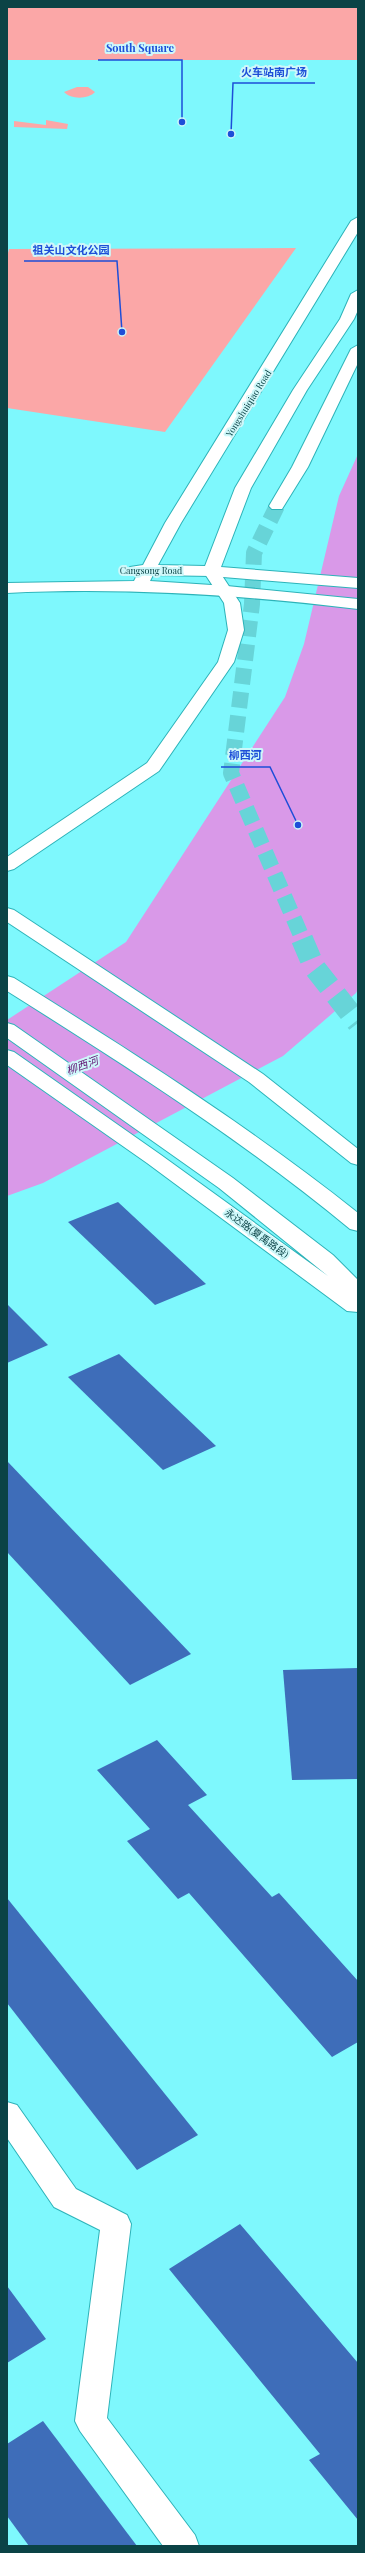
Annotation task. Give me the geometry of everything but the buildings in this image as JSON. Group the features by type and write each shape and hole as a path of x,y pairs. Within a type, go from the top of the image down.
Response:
{"main road":[{"name":"Yongshuiqiao Road","path":"140,585 173,523 358,221"},
{"path":"7,865 153,767 226,662 236,630 232,603 211,571 243,488 300,390 347,319 358,294"},
{"path":"276,506 300,467 358,349"},
{"name":"Cangsong Road","path":"7,574 148,570 211,571 358,583"},
{"name":"Cangsong Road","path":"7,588 140,585 222,589 358,604"},
{"path":"7,914 65,954 256,1078 358,1159"},
{"path":"8,982 202,1109 327,1198 358,1224"},
{"path":"7,1029 168,1141 325,1260 358,1293"},
{"name":"永达路(夏禹路段)","path":"7,1056 154,1159 358,1308"},
{"path":"7,2114 65,2198 116,2224 90,2421 183,2546"}],"shaded area":[{"path":"7,7 358,7 358,60 7,60"},
{"path":"77,87 88,87 95,92 89,96 80,98 67,95 64,92"},
{"path":"46,120 68,124 67,129 14,127 14,121 46,125"},
{"path":"296,248 165,432 7,408 7,257 9,249"}],"water":[{"path":"358,454 358,989 356,993 283,1056 43,1183 7,1196 7,1020 126,942 285,697 304,644 339,496"}],"tunnel":[{"path":"277,506 254,553 252,604 231,773 303,940"},
{"path":"302,939 314,967 358,1023"}],"place":[{"name":"South Square","path":"182,122"},
{"name":"火车站南广场","path":"231,134"},
{"name":"祖关山文化公园","path":"122,332"},
{"name":"柳西河","path":"298,825"}]}
